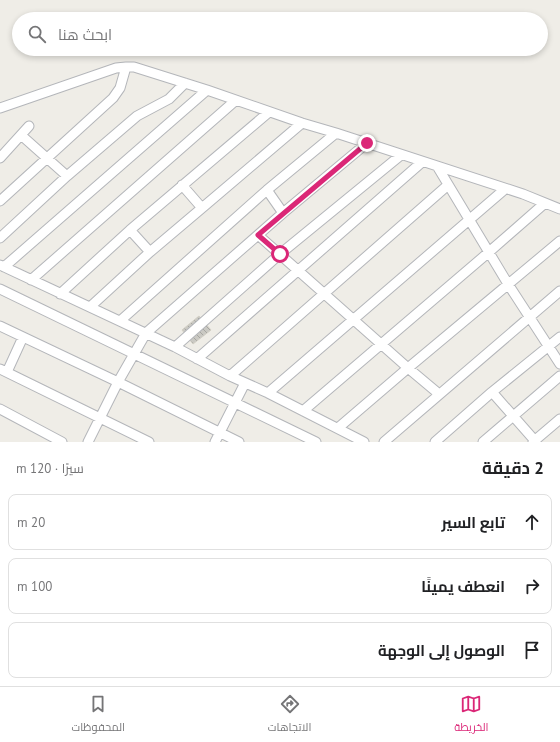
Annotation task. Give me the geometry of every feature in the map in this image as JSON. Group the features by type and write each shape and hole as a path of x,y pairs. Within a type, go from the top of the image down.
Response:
{"street":[{"path":"0,201 113,98 120,88 126,67"},
{"path":"0,108 116,68 126,67 142,69 302,123 437,166 560,209"},
{"path":"0,238 67,176 137,116 169,99 185,83"},
{"path":"207,90 2,266 90,308 120,320 364,442"},
{"path":"32,280 236,100"},
{"path":"60,294 130,230 269,112"},
{"path":"90,308 150,252 302,123"},
{"path":"0,158 29,126"},
{"path":"120,320 267,190 336,133"},
{"path":"21,135 67,176"},
{"path":"88,442 118,382 146,333 283,213 367,143"},
{"path":"175,347 280,254 401,155"},
{"path":"197,359 422,162"},
{"path":"437,166 508,284 560,364"},
{"path":"182,185 202,208"},
{"path":"230,376 448,185"},
{"path":"268,393 470,221 505,189"},
{"path":"267,190 283,213"},
{"path":"303,411 544,203"},
{"path":"130,230 150,252"},
{"path":"258,235 323,294 439,394"},
{"path":"338,428 560,241"},
{"path":"0,289 316,442"},
{"path":"384,442 560,291"},
{"path":"0,326 239,442"},
{"path":"23,337 4,370 149,442"},
{"path":"435,442 492,392 550,347 560,337"},
{"path":"484,442 560,376"},
{"path":"215,442 245,383"},
{"path":"492,392 535,442 560,419"},
{"path":"0,409 57,441"}],"building":[{"path":"199,316 211,330 193,344 182,330"}],"route":[{"path":"280,254 258,235 367,143"}]}
